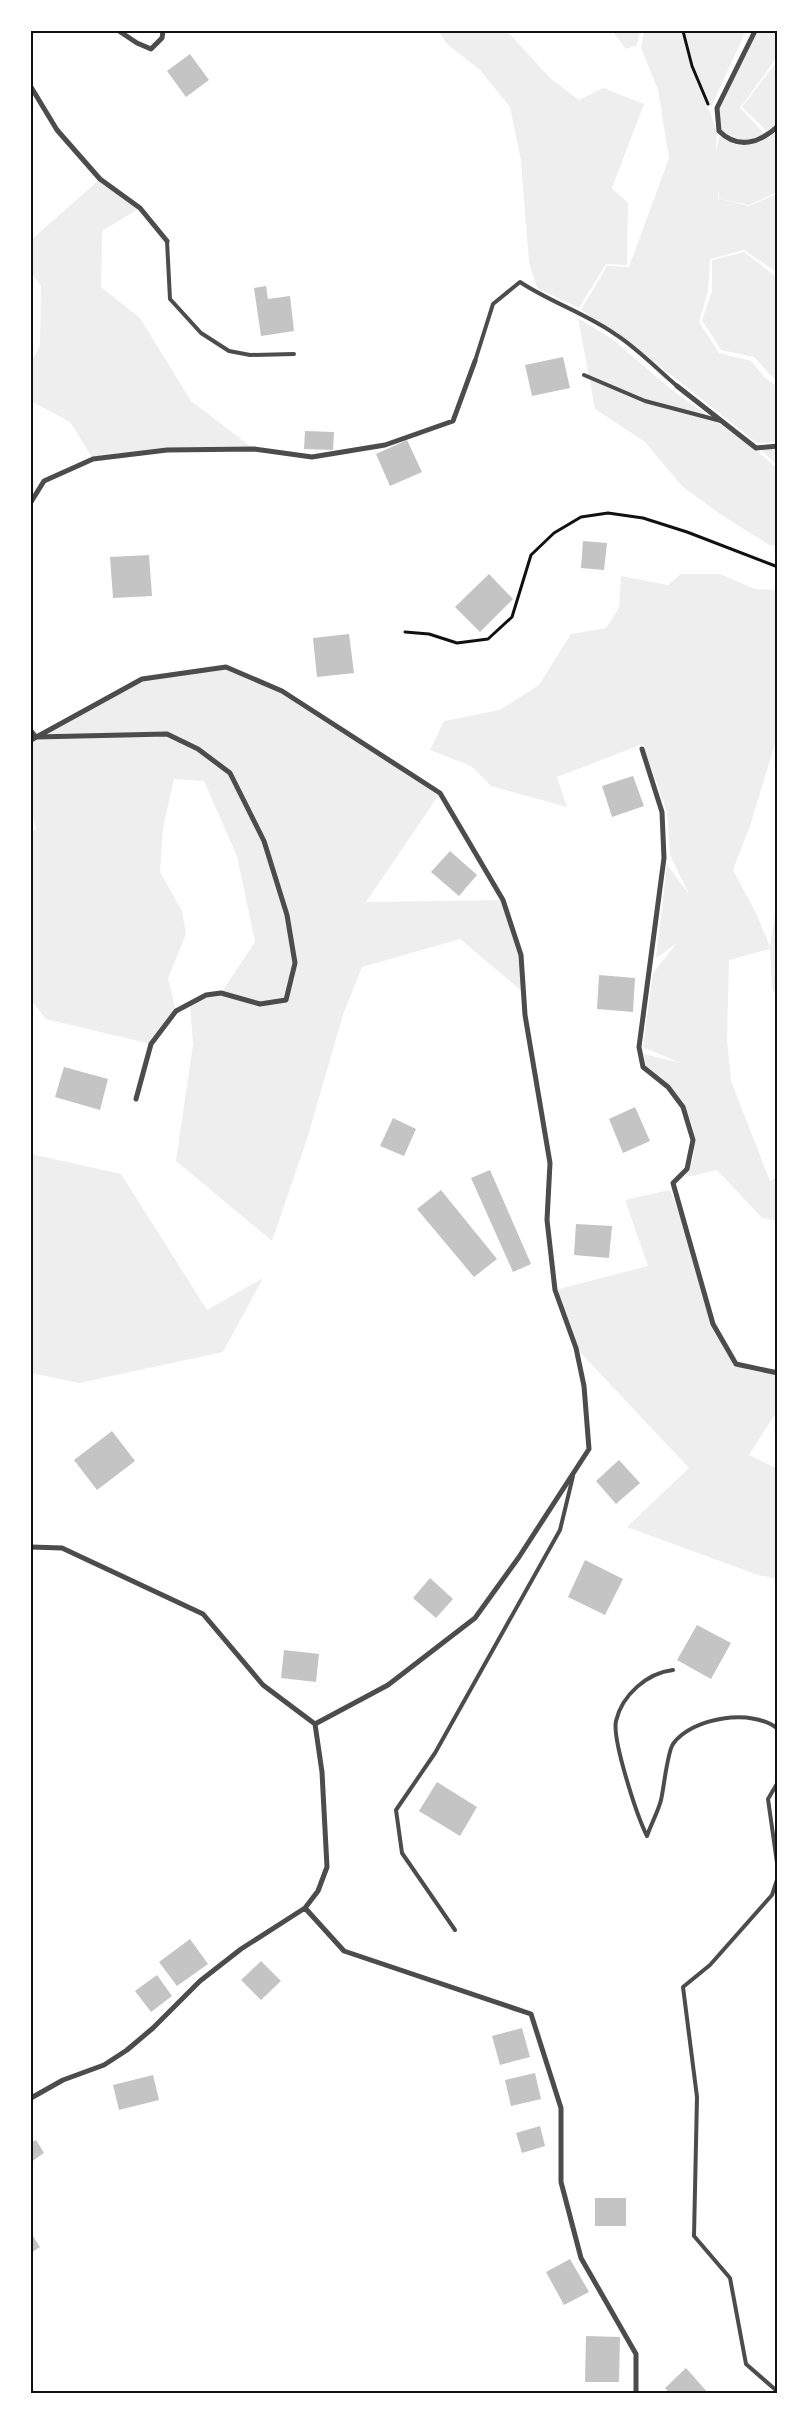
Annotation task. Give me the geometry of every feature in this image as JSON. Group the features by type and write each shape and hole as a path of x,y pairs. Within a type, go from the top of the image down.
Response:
{"street":[{"path":"119,31 151,49 162,38 163,31"},
{"path":"755,31 717,108 719,131 729,141 746,143 768,135 778,126"},
{"path":"31,87 63,136 100,179 140,208 167,241"},
{"path":"31,502 44,481 93,459 167,450 254,449 312,458 385,445 453,421 475,361"},
{"path":"677,386 756,448 778,446"},
{"path":"31,740 142,679 226,667 282,691 440,793 503,900 521,955 525,1016 550,1163 546,1220 555,1290 576,1348 584,1386 589,1449 519,1557 475,1618 388,1685 315,1724"},
{"path":"31,731 36,737"},
{"path":"36,737 167,734 198,748 230,773 264,841 287,915 295,963 286,1000 260,1004 221,993 206,995 176,1011 151,1044 136,1099"},
{"path":"642,749 662,812 664,858 639,1046 643,1067 668,1087 683,1108 693,1140 687,1169 672,1183 713,1324 736,1364 778,1373"},
{"path":"31,1547 62,1548 203,1614 263,1685 315,1724 322,1772 327,1867 318,1892 305,1908 241,1949 200,1981 153,2028 127,2050 104,2064 63,2080 31,2098"},
{"path":"305,1908 344,1951 532,2014 561,2108 561,2182 581,2258 636,2354 636,2394"}],"lane":[{"path":"167,241 170,299 201,333 229,351 250,354 294,354"},
{"path":"475,361 493,304 520,282 616,334 677,386"},
{"path":"584,375 645,401 723,422"},
{"path":"455,1930 402,1853 396,1810 435,1753 560,1530 574,1474"},
{"path":"673,1670 661,1672 629,1692 616,1722 621,1756 637,1816 646,1836 661,1802 673,1745 690,1730 724,1718 754,1717 778,1729"},
{"path":"778,1782 768,1799 778,1870"},
{"path":"778,1877 772,1895 710,1965 683,1987 697,2097 694,2236 730,2278 746,2364 778,2392"}],"path":[{"path":"683,31 692,66 709,107"},
{"path":"405,632 430,634 457,644 488,639 512,617 532,555 554,533 581,517 608,513 643,518 687,532 778,567"}],"shaded area":[{"path":"438,31 507,31 550,78 579,100 603,88 644,104 612,188 628,203 627,265 606,264 579,308 537,288 529,262 521,161 510,107 480,70 448,45"},
{"path":"612,31 640,31 637,45 626,49"},
{"path":"644,31 746,31 711,107 693,69 717,131 716,151 720,134 734,144 749,145 764,140 778,130 778,188 775,193 749,205 719,199 718,189 718,199 749,206 776,194 778,191 778,273 744,250 710,259 708,291 699,322 719,353 751,361 764,377 778,387 778,442 757,443 618,333 581,310 607,266 629,267 669,158 658,90 641,48"},
{"path":"758,31 778,31 778,56 740,108 765,134 742,141 732,139 721,131 719,109 753,34"},
{"path":"778,60 778,122 768,132 742,107"},
{"path":"100,179 140,208 102,231 101,287 140,318 191,401 254,449 167,450 93,459 70,422 31,401 31,362 40,346 41,286 31,273 31,240"},
{"path":"744,252 778,278 778,383 754,357 721,350 702,320 712,291 712,260"},
{"path":"578,318 612,339 672,390 754,448 778,469 778,546 769,545 720,514 682,486 645,442 595,409"},
{"path":"778,448 778,466 761,450"},
{"path":"681,574 720,574 755,589 778,590 778,734 750,826 733,870 756,913 770,947 778,895 778,997 772,989 770,949 729,960 727,1040 731,1081 770,1181 778,1176 778,1221 762,1218 717,1170 686,1177 692,1159 694,1143 693,1128 688,1114 670,1089 645,1066 644,1054 680,1063 643,1047 653,973 676,944 656,958 667,865 689,894 670,855 667,812 643,744 557,777 567,807 491,786 471,766 430,750 444,721 500,710 539,685 571,634 606,628 619,608 621,576 668,585"},
{"path":"226,667 282,691 440,793 366,902 503,900 521,955 524,993 460,939 362,967 343,1015 307,1139 272,1241 176,1161 193,1045 190,1004 206,995 221,993 255,942 237,856 204,781 174,779 163,828 160,872 182,911 186,934 168,978 176,1011 151,1044 46,1019 31,1000 31,832 36,829 31,809 31,740 142,679"},
{"path":"31,1154 121,1174 207,1310 263,1278 223,1352 79,1383 31,1373"},
{"path":"670,1190 692,1248 713,1324 736,1364 778,1373 778,1410 749,1455 778,1469 778,1579 758,1575 627,1527 689,1468 576,1348 555,1290 648,1266 625,1200"}],"building":[{"path":"190,54 209,80 186,97 167,71"},
{"path":"266,286 268,299 290,296 294,331 261,336 254,288"},
{"path":"563,357 570,388 532,396 525,365"},
{"path":"305,431 334,432 333,450 304,449"},
{"path":"407,440 422,472 390,486 376,454"},
{"path":"583,541 607,543 604,570 581,568"},
{"path":"149,555 152,596 113,598 110,557"},
{"path":"489,574 513,599 480,632 455,607"},
{"path":"349,634 354,673 317,677 313,638"},
{"path":"633,776 644,806 612,817 602,786"},
{"path":"450,851 477,875 459,896 431,872"},
{"path":"599,975 635,978 633,1012 597,1009"},
{"path":"64,1067 108,1079 100,1110 55,1097"},
{"path":"635,1107 650,1141 623,1153 609,1119"},
{"path":"393,1118 416,1129 404,1156 380,1146"},
{"path":"490,1170 531,1264 513,1272 471,1178"},
{"path":"441,1190 497,1259 474,1277 417,1209"},
{"path":"576,1224 612,1226 609,1258 574,1255"},
{"path":"112,1431 135,1461 97,1490 74,1460"},
{"path":"619,1460 640,1483 616,1504 596,1481"},
{"path":"585,1560 623,1579 605,1615 568,1597"},
{"path":"430,1578 453,1599 436,1618 413,1598"},
{"path":"697,1625 731,1643 711,1679 677,1660"},
{"path":"284,1650 319,1654 316,1682 281,1678"},
{"path":"437,1782 477,1807 460,1836 419,1811"},
{"path":"190,1939 208,1964 177,1986 159,1962"},
{"path":"261,1961 281,1981 261,2000 241,1980"},
{"path":"157,1975 172,1996 151,2012 135,1991"},
{"path":"522,2028 530,2057 500,2065 492,2036"},
{"path":"535,2073 541,2099 511,2106 505,2080"},
{"path":"153,2075 159,2100 119,2110 113,2085"},
{"path":"540,2126 545,2146 522,2153 516,2133"},
{"path":"36,2140 44,2153 31,2162 31,2143"},
{"path":"595,2198 626,2198 626,2226 595,2226"},
{"path":"31,2233 40,2247 31,2253"},
{"path":"570,2259 589,2292 564,2305 546,2272"},
{"path":"586,2336 620,2337 619,2382 585,2382"},
{"path":"686,2368 709,2394 670,2394 665,2388"}]}
